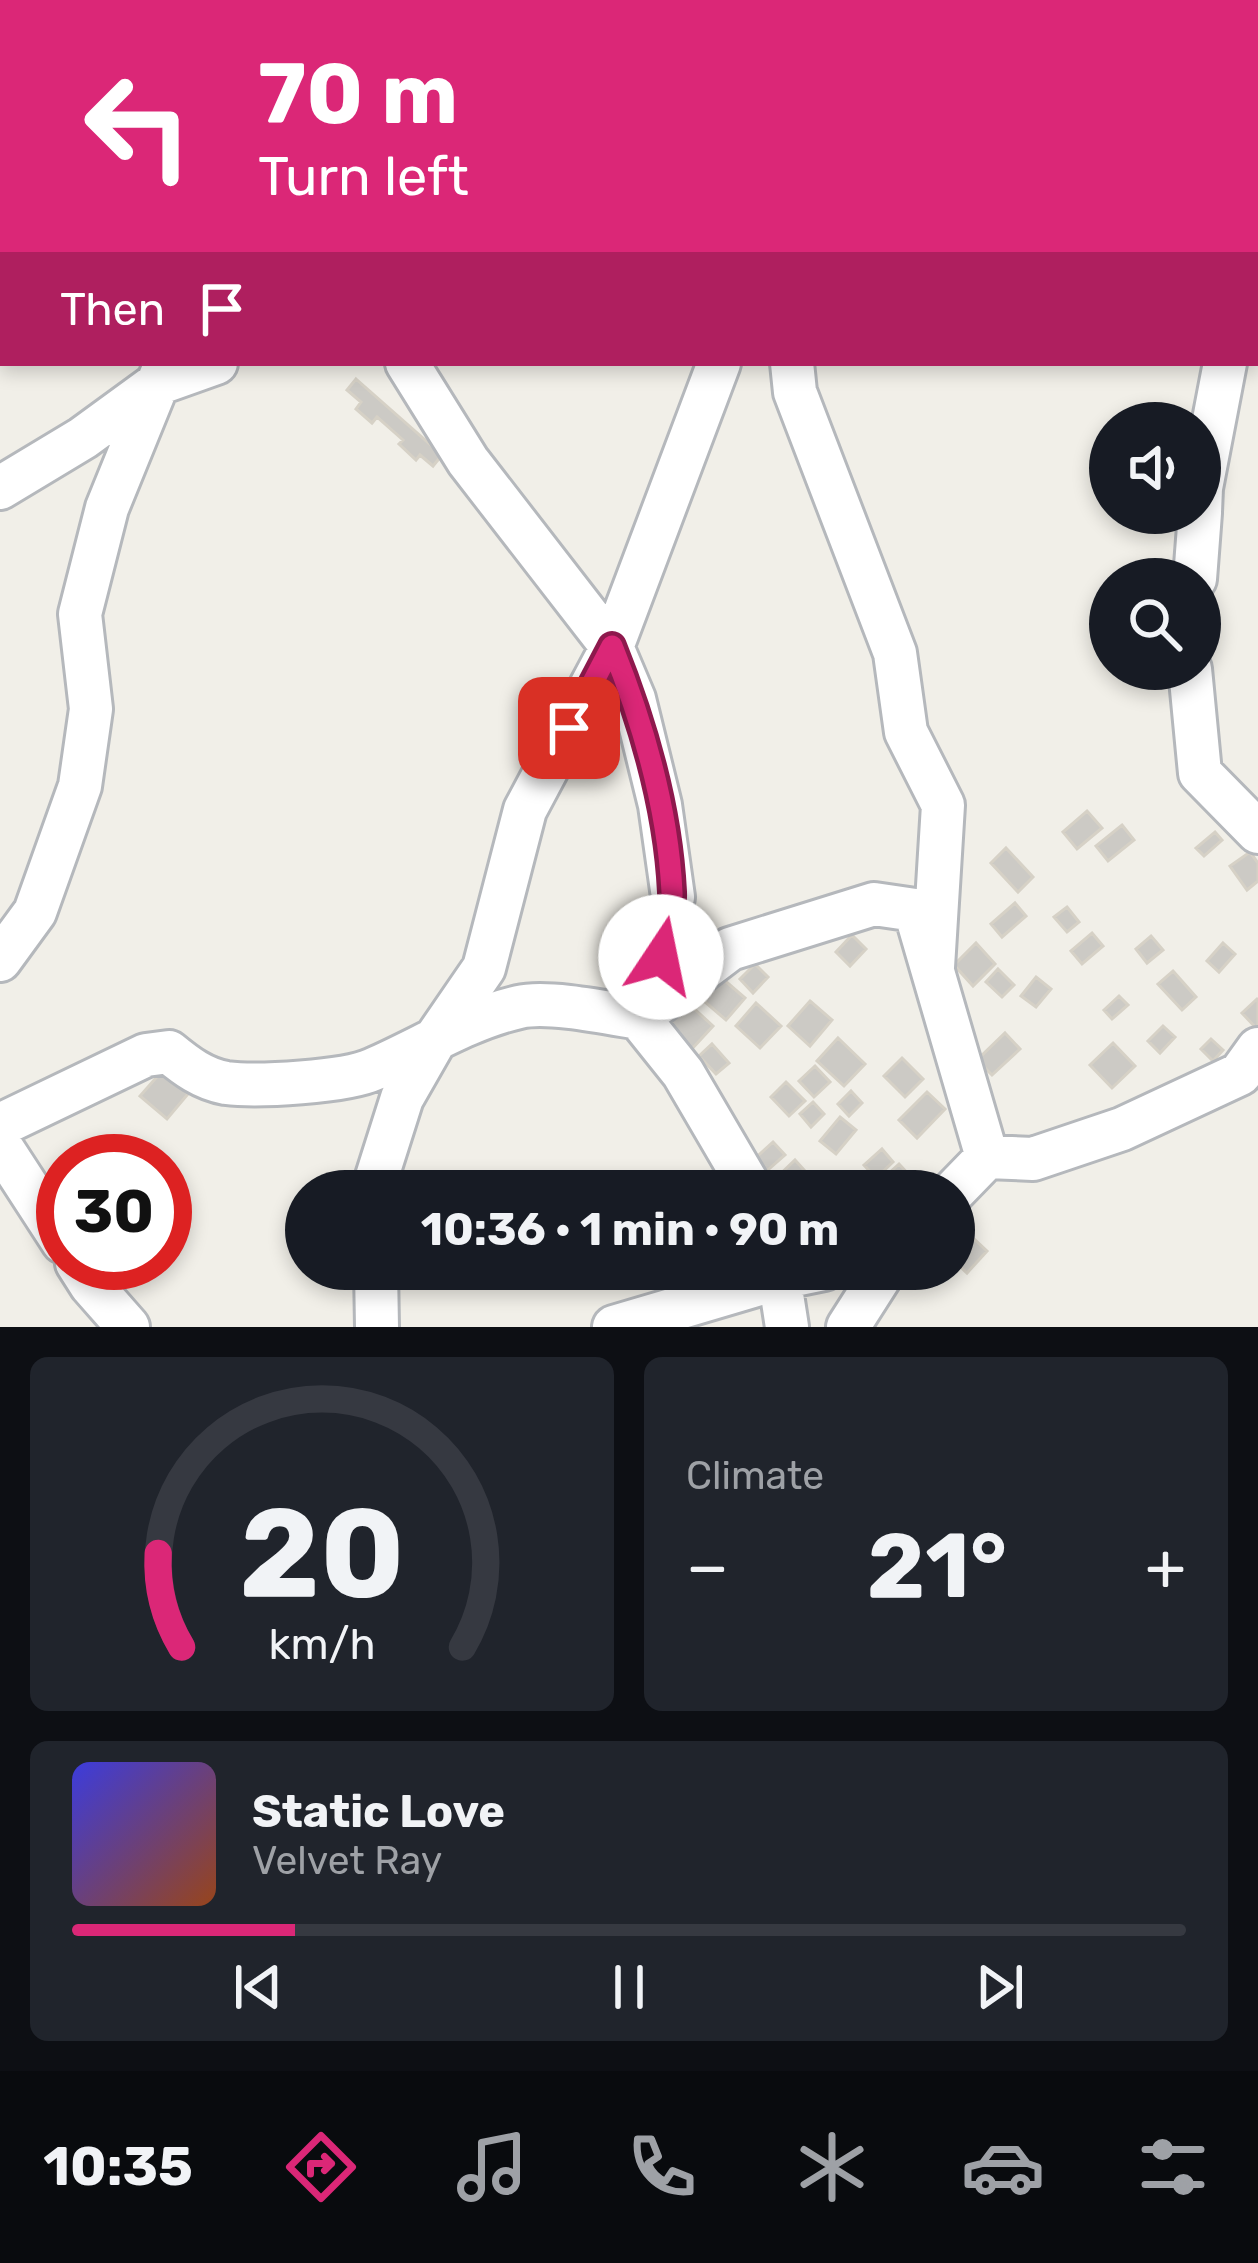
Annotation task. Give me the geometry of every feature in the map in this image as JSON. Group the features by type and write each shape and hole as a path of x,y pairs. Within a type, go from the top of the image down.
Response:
{"street":[{"path":"409,366 468,461 612,646 634,699 655,784 673,897 661,957 639,1018"},
{"path":"381,1170 402,1097 484,968 526,810 612,646 717,366"},
{"path":"792,366 795,392 895,653 905,732 943,805 933,967"},
{"path":"1218,402 1224,366"},
{"path":"0,488 83,438 167,370"},
{"path":"0,960 35,912 80,786 92,709 80,614 107,508 167,370"},
{"path":"1192,690 1200,773 1258,832"},
{"path":"639,1018 730,949 874,904 915,910 987,1157"},
{"path":"0,1125 146,1055 169,1052 192,1071 225,1083 300,1083 369,1072 438,1035 523,1005 639,1018 683,1073 740,1170"},
{"path":"974,1170 987,1157 1033,1159 1122,1129 1240,1074 1258,1049"},
{"path":"0,1145 36,1200"},
{"path":"95,1290 128,1327"},
{"path":"376,1290 376,1327"},
{"path":"614,1327 729,1290"},
{"path":"781,1290 787,1327"},
{"path":"848,1327 872,1290"}],"building":[{"path":"356,379 442,455 433,466 420,455 416,460 399,444 403,440 377,417 372,423 356,409 361,402 347,390"},
{"path":"1087,811 1102,828 1077,849 1063,832"},
{"path":"1122,825 1134,840 1108,861 1096,846"},
{"path":"1215,832 1222,840 1204,856 1196,848"},
{"path":"1006,848 1033,877 1018,892 991,863"},
{"path":"1250,852 1258,863 1258,881 1247,890 1230,866"},
{"path":"1015,903 1026,916 1002,937 991,924"},
{"path":"1067,907 1079,922 1067,932 1054,917"},
{"path":"1092,933 1103,946 1082,964 1071,951"},
{"path":"852,935 866,949 850,966 836,952"},
{"path":"1151,936 1163,950 1147,963 1136,949"},
{"path":"976,943 995,964 973,986 954,965"},
{"path":"1223,943 1235,954 1219,972 1207,961"},
{"path":"755,964 768,977 753,993 740,979"},
{"path":"998,969 1014,985 1002,997 986,982"},
{"path":"1173,971 1196,997 1182,1010 1158,984"},
{"path":"716,973 745,998 726,1020 697,995"},
{"path":"1036,977 1051,989 1036,1007 1021,996"},
{"path":"677,993 713,1026 691,1050 655,1017"},
{"path":"1119,996 1128,1005 1112,1019 1104,1010"},
{"path":"1258,1000 1258,1030 1242,1013"},
{"path":"810,1001 832,1020 810,1046 788,1026"},
{"path":"756,1003 781,1026 760,1048 736,1026"},
{"path":"1163,1026 1175,1037 1160,1053 1148,1041"},
{"path":"1005,1033 1020,1049 992,1075 977,1060"},
{"path":"838,1038 865,1064 844,1086 817,1061"},
{"path":"1211,1039 1223,1050 1213,1061 1201,1049"},
{"path":"1113,1043 1135,1066 1112,1088 1090,1065"},
{"path":"712,1044 729,1063 716,1074 699,1056"},
{"path":"902,1058 923,1079 905,1097 884,1076"},
{"path":"815,1066 830,1082 814,1097 799,1081"},
{"path":"162,1071 188,1094 167,1119 140,1096"},
{"path":"786,1082 805,1101 789,1116 771,1097"},
{"path":"851,1091 862,1103 849,1116 838,1104"},
{"path":"927,1092 945,1109 917,1138 899,1120"},
{"path":"813,1102 824,1114 811,1127 800,1114"},
{"path":"840,1117 856,1130 836,1154 820,1141"},
{"path":"773,1142 785,1155 768,1170 756,1170 750,1163"},
{"path":"882,1149 893,1162 884,1170 869,1170 864,1165"},
{"path":"795,1160 804,1170 785,1170"},
{"path":"975,1240 987,1251 975,1264"}],"route":[{"path":"569,728 612,646 634,699 660,805 673,897 661,957"}]}
